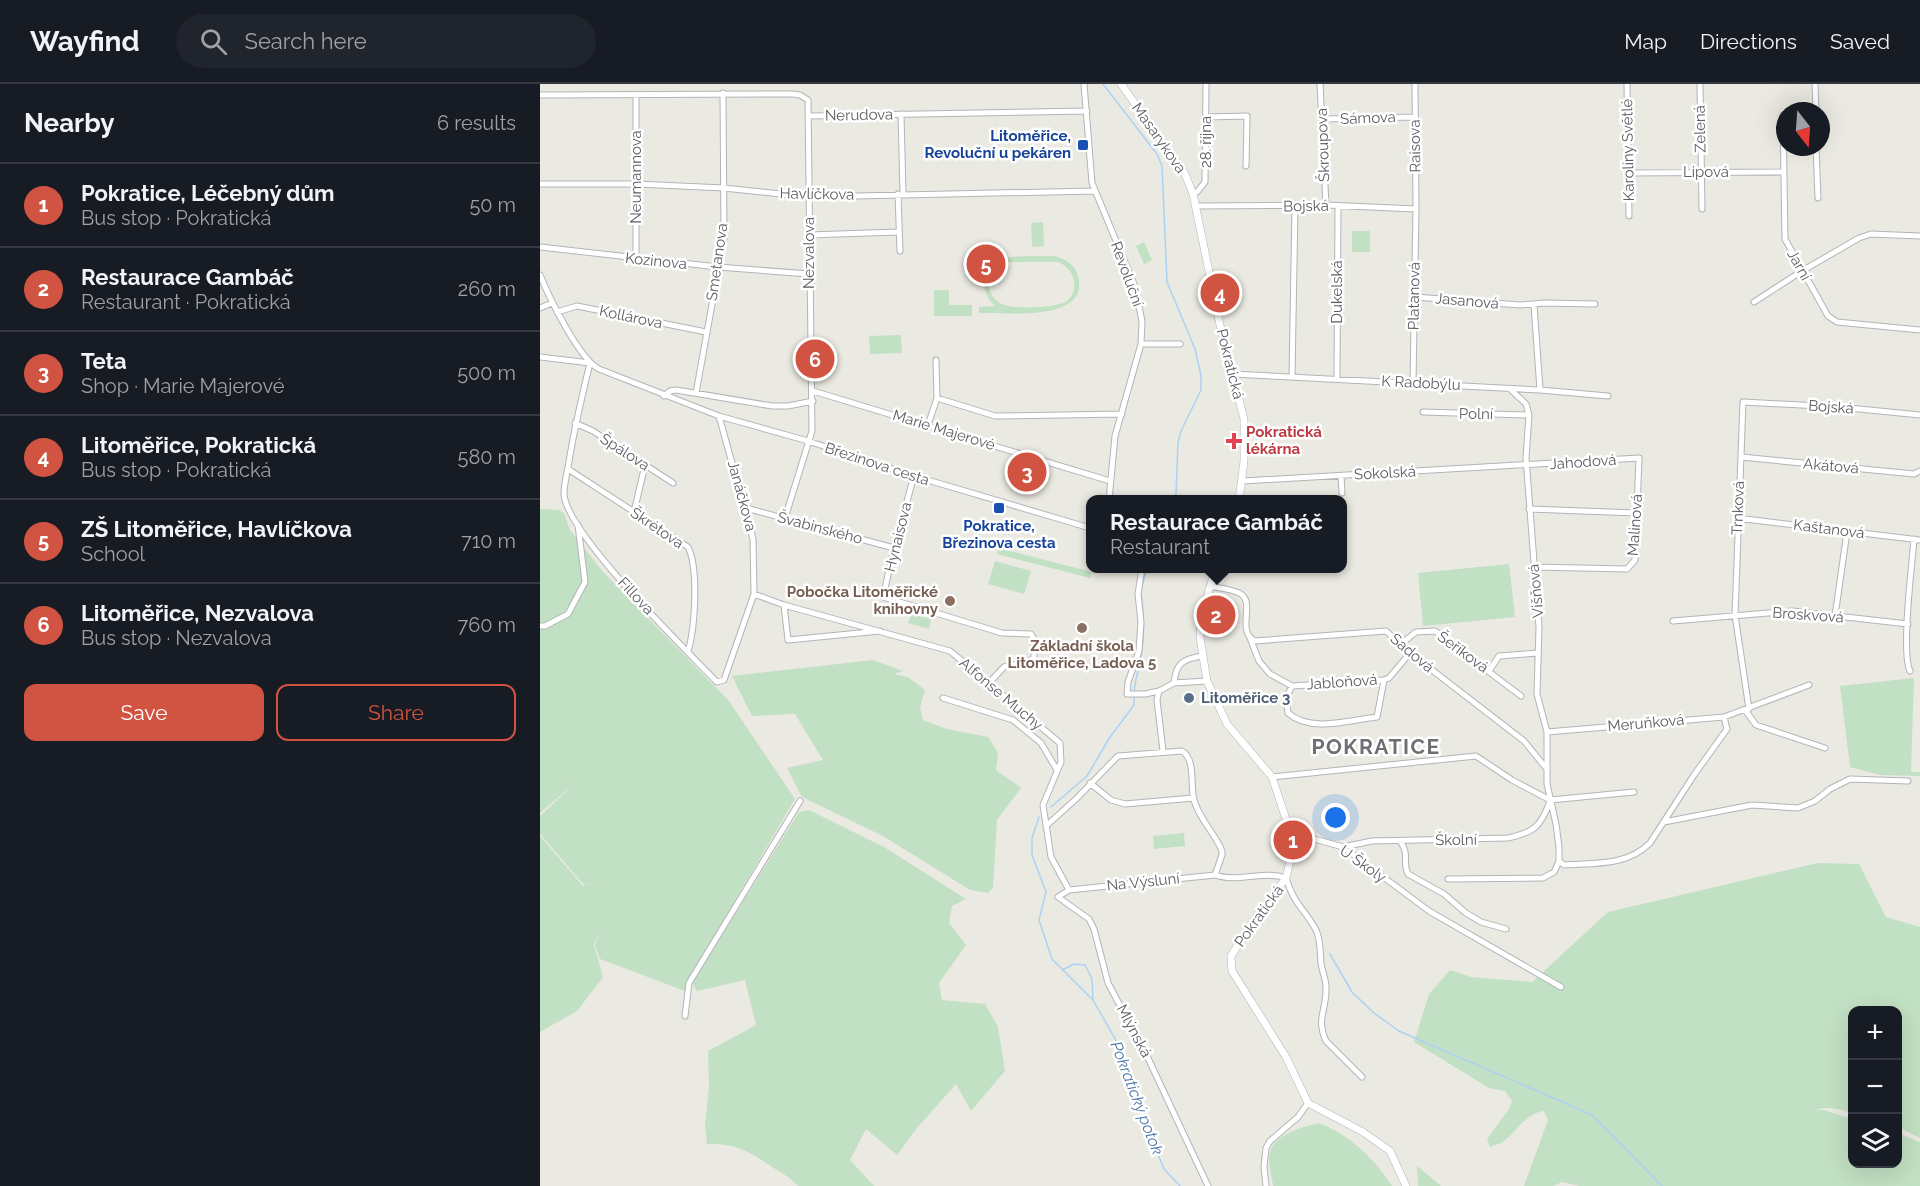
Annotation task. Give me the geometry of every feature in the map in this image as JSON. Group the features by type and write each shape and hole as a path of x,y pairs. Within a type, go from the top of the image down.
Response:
{"street":[{"name":"Revoluční","path":"1084,84 1090,176 1094,191 1138,297 1142,321 1141,344 1116,436 1109,495"},
{"name":"Masarykova","path":"1121,84 1185,174 1193,194"},
{"name":"28. října","path":"1193,194 1205,182 1206,84"},
{"name":"Škroupova","path":"1320,84 1326,205"},
{"name":"Raisova","path":"1414,84 1416,208"},
{"name":"Karolíny Světlé","path":"1627,84 1629,216"},
{"name":"Zelená","path":"1700,84 1702,209"},
{"path":"1815,84 1816,102"},
{"name":"Nerudova","path":"540,95 723,93 800,95 808,100 809,116 1087,111"},
{"name":"Smetanova","path":"696,393 724,238 723,93"},
{"name":"Neumannova","path":"636,95 636,259"},
{"path":"900,251 898,232 901,114"},
{"name":"Nezvalova","path":"786,518 812,431 809,116"},
{"path":"1206,117 1247,116 1246,166"},
{"name":"Sámova","path":"1322,120 1415,117"},
{"name":"Jarní","path":"1783,156 1785,239 1832,320 1920,330"},
{"path":"1816,156 1818,198"},
{"name":"Lipová","path":"1628,173 1783,172"},
{"name":"Havlíčkova","path":"540,184 637,184 724,188 809,197 1094,191"},
{"name":"Pokratická","path":"1193,194 1220,325 1244,419 1245,451 1240,495"},
{"name":"Bojská","path":"1196,206 1326,205 1416,208"},
{"name":"Dukelská","path":"1337,378 1338,206"},
{"path":"1293,377 1295,207"},
{"name":"Platanová","path":"1413,383 1416,208"},
{"path":"809,235 898,232"},
{"path":"1754,302 1859,238 1871,234 1920,236 1920,244"},
{"name":"Kozinova","path":"540,247 636,259 809,274"},
{"path":"540,275 557,312 590,363 575,423 568,469"},
{"name":"Jasanová","path":"1415,297 1520,305 1595,304"},
{"path":"540,308 552,303"},
{"path":"1534,305 1540,390"},
{"name":"Kollárova","path":"557,312 577,306 706,332"},
{"path":"1141,344 1180,344"},
{"path":"540,357 590,363"},
{"path":"928,425 937,398 936,360"},
{"name":"Březinova cesta","path":"590,363 599,369 664,396 719,416 1086,527"},
{"name":"K Radobýlu","path":"1233,374 1337,378 1608,396"},
{"path":"1510,389 1526,404 1529,415"},
{"path":"664,396 673,390 781,407 813,401"},
{"name":"Marie Majerové","path":"813,391 1110,481"},
{"path":"937,398 995,416 1122,414"},
{"name":"Bojská","path":"1743,402 1839,407 1920,415"},
{"name":"Trnková","path":"1743,402 1735,615 1747,710"},
{"name":"Polní","path":"1423,412 1529,415"},
{"name":"Višňová","path":"1529,415 1527,466 1529,509 1539,619 1537,694 1547,732 1546,768 1556,824 1559,861"},
{"name":"Janáčkova","path":"719,416 753,539 754,594 724,680"},
{"name":"Špálova","path":"575,423 593,431 673,483"},
{"name":"Akátová","path":"1741,457 1914,474 1920,471"},
{"name":"Jahodová","path":"1527,466 1639,458"},
{"name":"Malinová","path":"1533,567 1626,568 1635,560 1639,458"},
{"path":"634,512 645,465"},
{"name":"Sokolská","path":"1243,480 1527,466"},
{"name":"Fillova","path":"568,469 564,495 570,512 597,554 717,682 724,680"},
{"name":"Škrétova","path":"568,469 688,547 693,558 691,642 688,652"},
{"name":"Hynaisova","path":"914,476 883,597 1002,633 1031,634 1034,639 1034,658 1028,662 1004,667 988,684"},
{"path":"1341,476 1342,493"},
{"name":"Švabinského","path":"746,508 894,548"},
{"path":"1529,509 1637,513"},
{"name":"Kaštanová","path":"1737,518 1917,540"},
{"path":"540,626 545,626 568,614 585,582 578,524"},
{"path":"1835,616 1847,532"},
{"path":"1910,671 1907,664 1908,624 1917,540"},
{"path":"1141,573 1138,594 1141,622 1139,651 1128,682 1132,694 1159,691 1174,683 1207,681"},
{"name":"Pokratická","path":"1215,573 1202,614 1200,637 1207,681 1227,724 1272,777 1286,816 1289,832 1290,864 1286,878 1252,922 1231,956 1232,971 1287,1057 1308,1103"},
{"path":"1210,586 1244,596 1246,630 1250,638"},
{"name":"Alfonse Muchy","path":"754,594 784,605 881,630 950,651 1059,743 1062,753 1058,770 1043,805 1046,826"},
{"path":"784,605 788,640 881,630"},
{"name":"Broskvová","path":"1673,621 1792,611 1908,624"},
{"name":"Sadová","path":"1250,638 1259,641 1386,631 1410,653 1524,741 1546,768"},
{"name":"Šeříková","path":"1401,644 1416,632 1435,631 1521,696"},
{"name":"Jabloňová","path":"1250,638 1259,661 1270,674 1292,686 1384,680 1389,678 1410,653"},
{"path":"1489,671 1499,656 1538,653"},
{"path":"1174,683 1175,674 1181,663 1202,656"},
{"path":"1292,686 1286,698 1286,709 1292,716 1304,722 1318,724 1377,717 1384,680"},
{"name":"Meruňková","path":"1547,732 1724,717 1809,686"},
{"path":"1159,691 1157,700 1163,751"},
{"path":"943,698 1013,720 1041,744 1058,770"},
{"path":"1747,710 1753,722 1759,726 1825,748"},
{"path":"1448,879 1543,878 1554,872 1559,861 1564,865 1627,859 1642,851 1650,843 1727,729 1724,717"},
{"path":"1069,890 1052,862 1046,826 1118,756 1163,751 1182,751 1188,756 1193,798 1220,846 1222,855 1215,875"},
{"path":"1272,777 1476,756 1512,780 1550,800 1634,792"},
{"path":"1664,822 1752,805 1798,808 1815,801 1830,789 1850,779 1908,781"},
{"path":"1090,783 1116,803 1193,798"},
{"name":"Školní","path":"1343,848 1372,841 1500,840 1532,831 1537,827 1550,800"},
{"path":"685,1016 688,983 800,801"},
{"name":"U Školy","path":"1289,832 1343,848 1429,911 1561,987"},
{"path":"1400,841 1407,851 1408,874 1443,894 1481,922 1506,929"},
{"name":"Na Výsluní","path":"1069,890 1215,875 1228,878 1276,875 1286,878"},
{"path":"1286,878 1293,897 1316,930 1320,946 1321,966 1326,988 1320,1018 1323,1035 1326,1041 1362,1077"},
{"name":"Mlýnská","path":"1069,890 1058,897 1089,919 1094,929 1108,983 1147,1056 1208,1186"},
{"path":"1266,1186 1264,1167 1266,1148 1270,1141 1298,1117 1308,1103 1363,1132 1390,1151 1406,1186"}],"green space":[{"path":"1043,222 1044,246 1032,247 1031,223"},
{"path":"1352,231 1370,231 1370,252 1352,252"},
{"path":"1144,242 1152,260 1144,264 1136,246"},
{"path":"1054,256 1075,268 1079,291 1072,301 1059,308 1043,312 979,313 979,307 995,306 985,289 988,271 994,264 1012,257","holes":["1058,262 1072,274 1074,286 1070,297 1060,304 1035,307 1003,305 993,297 990,291 991,275 1003,264"]},
{"path":"934,290 949,290 949,305 972,305 972,316 934,316"},
{"path":"901,335 902,353 870,354 869,336"},
{"path":"540,509 559,510 564,513 570,530 604,573 729,701 795,799 686,984 685,991 600,959 595,946 599,932 594,945 603,977 577,1011 540,1032 540,836 583,886 594,882 584,885 540,834 540,816 575,783 540,813"},
{"path":"998,548 1092,573 1090,578 997,554"},
{"path":"995,561 1031,571 1024,594 988,584"},
{"path":"1509,564 1515,617 1423,626 1418,573"},
{"path":"911,614 931,619 929,629 908,623"},
{"path":"873,660 903,671 894,674 908,677 925,690 920,707 923,720 947,729 988,737 998,753 996,770 1021,788 997,820 993,888 988,893 970,890 883,836 802,797 787,768 823,760 795,714 752,716 732,676"},
{"path":"1914,678 1911,772 1920,772 1920,776 1880,775 1850,767 1840,686"},
{"path":"809,810 884,847 966,899 952,906 949,923 966,945 939,983 942,1000 985,1004 998,1027 1005,1071 971,1111 956,1084 917,1128 897,1155 866,1129 850,1160 874,1186 798,1186 786,1175 749,1152 726,1145 707,1144 705,1125 709,1087 708,1051 756,1025 745,980 697,991 692,983 799,812"},
{"path":"1184,833 1185,846 1154,849 1153,836"},
{"path":"1818,863 1859,864 1886,917 1920,927 1920,1138 1902,1129 1902,1006 1848,1006 1848,1112 1829,1108 1815,1110 1824,1110 1848,1118 1848,1168 1902,1168 1902,1135 1920,1142 1920,1186 1580,1186 1562,1182 1553,1186 1524,1186 1548,1120 1544,1111 1532,1115 1504,1141 1490,1147 1487,1139 1509,1109 1512,1101 1505,1091 1489,1088 1414,1042 1429,994 1450,970 1471,977 1532,982 1608,912"},
{"path":"1319,1123 1341,1134 1360,1148 1392,1186 1273,1186 1269,1161 1273,1146 1290,1132"},
{"path":"1417,1166 1441,1186 1418,1186"}],"waterway":[{"name":"Pokratický potok","path":"1103,84 1157,154 1162,166 1167,282 1195,349 1201,376 1201,390 1181,431 1178,443 1176,495"},
{"name":"Pokratický potok","path":"1142,586 1146,573"},
{"name":"Pokratický potok","path":"1134,693 1143,642 1141,591"},
{"name":"Pokratický potok","path":"1051,807 1087,776 1110,737 1134,705 1134,697"},
{"name":"Pokratický potok","path":"1039,817 1032,838 1032,855 1046,892 1039,920 1052,959 1093,1000 1122,1051 1164,1169 1180,1186"},
{"path":"1330,954 1352,992 1374,1013 1399,1031 1592,1115 1662,1186"},
{"path":"1062,970 1074,964 1085,965 1092,979 1093,999"}],"place":[{"name":"Litoměřice, Revoluční u pekáren","path":"1083,145"},
{"name":"ZŠ Litoměřice, Havlíčkova","path":"986,264"},
{"name":"Litoměřice, Pokratická","path":"1220,293"},
{"name":"Litoměřice, Nezvalova","path":"815,359"},
{"name":"Pokratická lékárna","path":"1234,441"},
{"name":"Teta","path":"1027,472"},
{"name":"Pokratice, Březinova cesta","path":"999,508"},
{"name":"Pobočka Litoměřické knihovny","path":"950,601"},
{"name":"Restaurace Gambáč","path":"1216,615"},
{"name":"Základní škola Litoměřice, Ladova 5","path":"1082,628"},
{"name":"Litoměřice 3","path":"1189,698"},
{"name":"Pokratice, Léčebný dům","path":"1293,840"}],"district":[{"name":"POKRATICE","path":"1376,746"}]}
